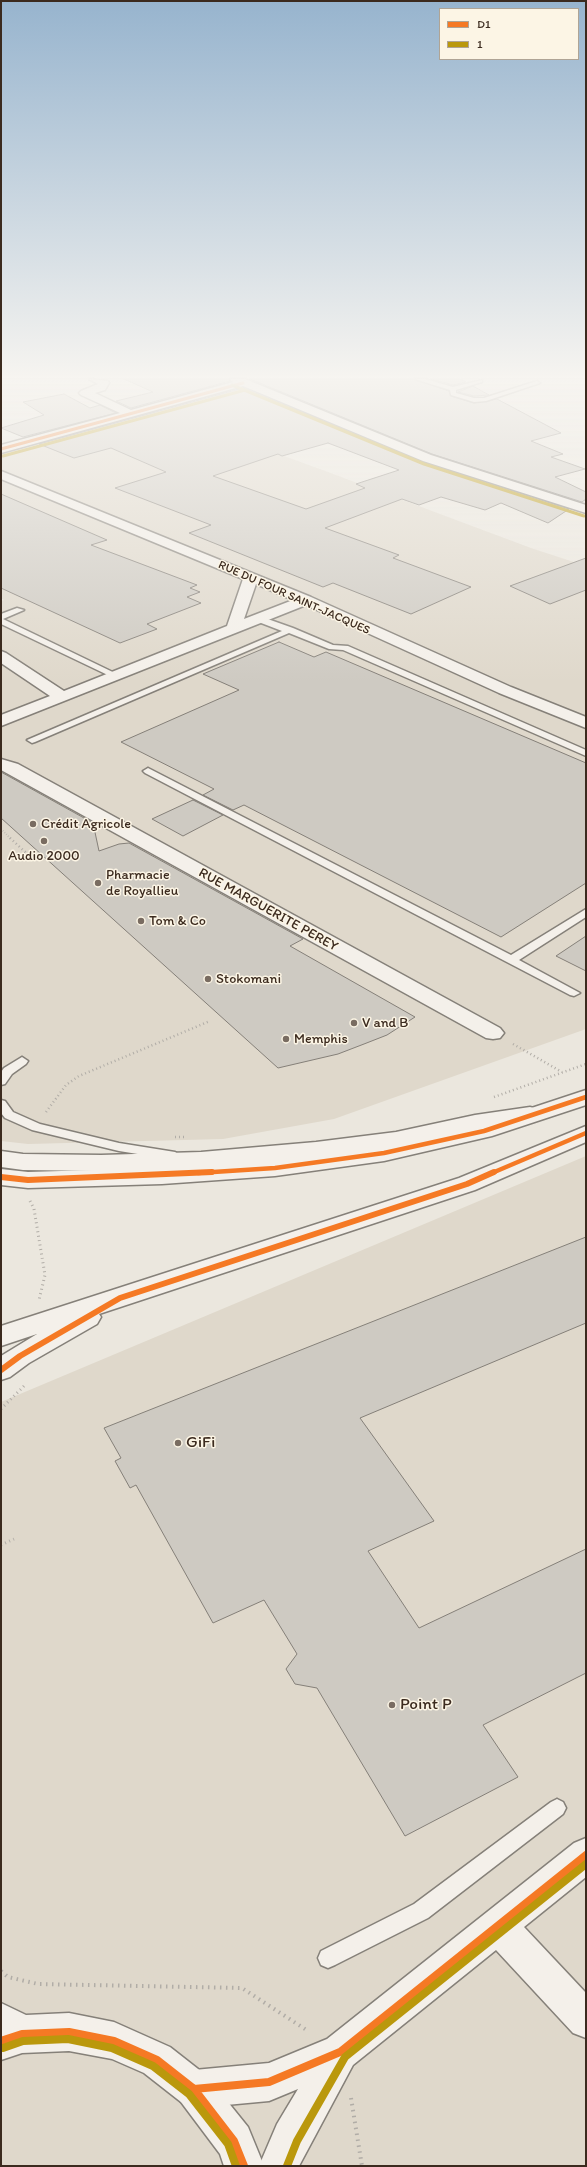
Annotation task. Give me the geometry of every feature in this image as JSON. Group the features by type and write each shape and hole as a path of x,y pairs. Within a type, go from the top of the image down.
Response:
{"street":[{"name":"RUE DU FOUR SAINT-JACQUES","path":"14,480 306,600 505,690 586,723"},
{"path":"496,480 585,509"},
{"path":"234,628 250,577"},
{"path":"1,721 306,600"},
{"path":"1,656 63,697"},
{"name":"RUE MARGUERITE PEREY","path":"1,764 12,768 493,1034"},
{"path":"1,1177 28,1180 162,1176 283,1167 384,1153 484,1131 545,1112 586,1097"},
{"path":"1,1159 23,1162 101,1163 202,1160 316,1150 396,1139 475,1122 545,1112"},
{"path":"1,1336 467,1184 586,1133"},
{"path":"1,1370 20,1356 120,1298"},
{"path":"194,2089 269,2082 340,2052 586,1855"},
{"path":"497,1925 586,2020"},
{"path":"8,2032 70,2032 114,2041 157,2060 194,2089 234,2141 244,2166"},
{"path":"279,2166 291,2138 340,2052"}],"lane":[{"path":"1,617 20,610"},
{"path":"259,619 332,647 345,648 586,753"},
{"path":"1,621 117,676"},
{"path":"32,740 290,630"},
{"path":"148,771 574,993"},
{"path":"511,960 586,912"},
{"path":"1,1081 8,1071 22,1061"},
{"path":"1,1104 9,1115 36,1127 119,1146 202,1160"},
{"path":"328,1958 421,1911 557,1808"}],"path":[{"path":"1,829 35,861"},
{"path":"36,1127 66,1085 79,1076 210,1021"},
{"path":"493,1034 562,1072"},
{"path":"492,1098 586,1064"},
{"path":"170,1136 194,1138"},
{"path":"28,1180 28,1196 34,1209 45,1275 33,1326"},
{"path":"1,1545 14,1539"},
{"path":"1,1971 8,1977 38,1984 242,1988 340,2052 353,2107 362,2166"}],"shaded area":[{"path":"1,480 350,480 531,548 586,566 586,1029 334,1119 223,1139 28,1144 1,1141 1,601 4,600 1,598"},
{"path":"586,1156 586,2166 1,2166 1,1402"}],"building":[{"path":"140,480 225,480 306,509 365,488 356,484 368,480 479,480 569,509 548,523 501,503 485,510 441,497 419,505 402,499 325,528 399,555 393,558 471,587 411,614 333,583 323,587 189,533 211,525 115,488"},
{"path":"514,480 561,480 586,492 586,499 582,502"},
{"path":"1,494 107,540 91,545 197,585 190,588 200,592 187,597 201,603 147,624 157,629 120,643 1,588"},
{"path":"586,558 586,590 550,604 510,586"},
{"path":"279,642 314,657 326,652 586,763 586,883 501,937 244,805 233,810 203,795 214,789 121,742 239,690 203,674"},
{"path":"1,772 93,823 99,851 119,844 129,843 303,939 290,946 415,1017 387,1035 338,1054 278,1068 1,818"},
{"path":"193,800 223,815 183,836 152,819"},
{"path":"586,936 586,971 556,956"},
{"path":"586,1237 586,1323 360,1418 434,1521 368,1551 419,1628 586,1549 586,1673 483,1725 518,1777 405,1836 317,1688 295,1684 286,1669 297,1654 264,1600 213,1623 136,1485 130,1488 115,1461 121,1458 104,1428"}],"transit line":[{"name":"1","path":"474,480 584,516"},
{"name":"D1","path":"1,1177 28,1180 162,1176 275,1168 384,1153 484,1131 586,1097"},
{"name":"D1","path":"1,1370 20,1356 120,1298 467,1184 586,1133"},
{"name":"D1","path":"194,2089 269,2082 340,2052 586,1855"},
{"name":"1","path":"287,2166 297,2141 345,2057 586,1864"},
{"name":"D1","path":"1,2041 22,2034 69,2032 114,2041 157,2060 194,2089 234,2141 244,2166"},
{"name":"1","path":"3,2048 23,2041 68,2039 112,2048 153,2066 189,2094 228,2144 236,2166"}],"place":[{"name":"Crédit Agricole","path":"33,824"},
{"name":"Audio 2000","path":"44,841"},
{"name":"Pharmacie de Royallieu","path":"98,883"},
{"name":"Tom & Co","path":"141,921"},
{"name":"Stokomani","path":"208,979"},
{"name":"V and B","path":"354,1023"},
{"name":"Memphis","path":"286,1039"},
{"name":"GiFi","path":"178,1443"},
{"name":"Point P","path":"392,1705"}]}
